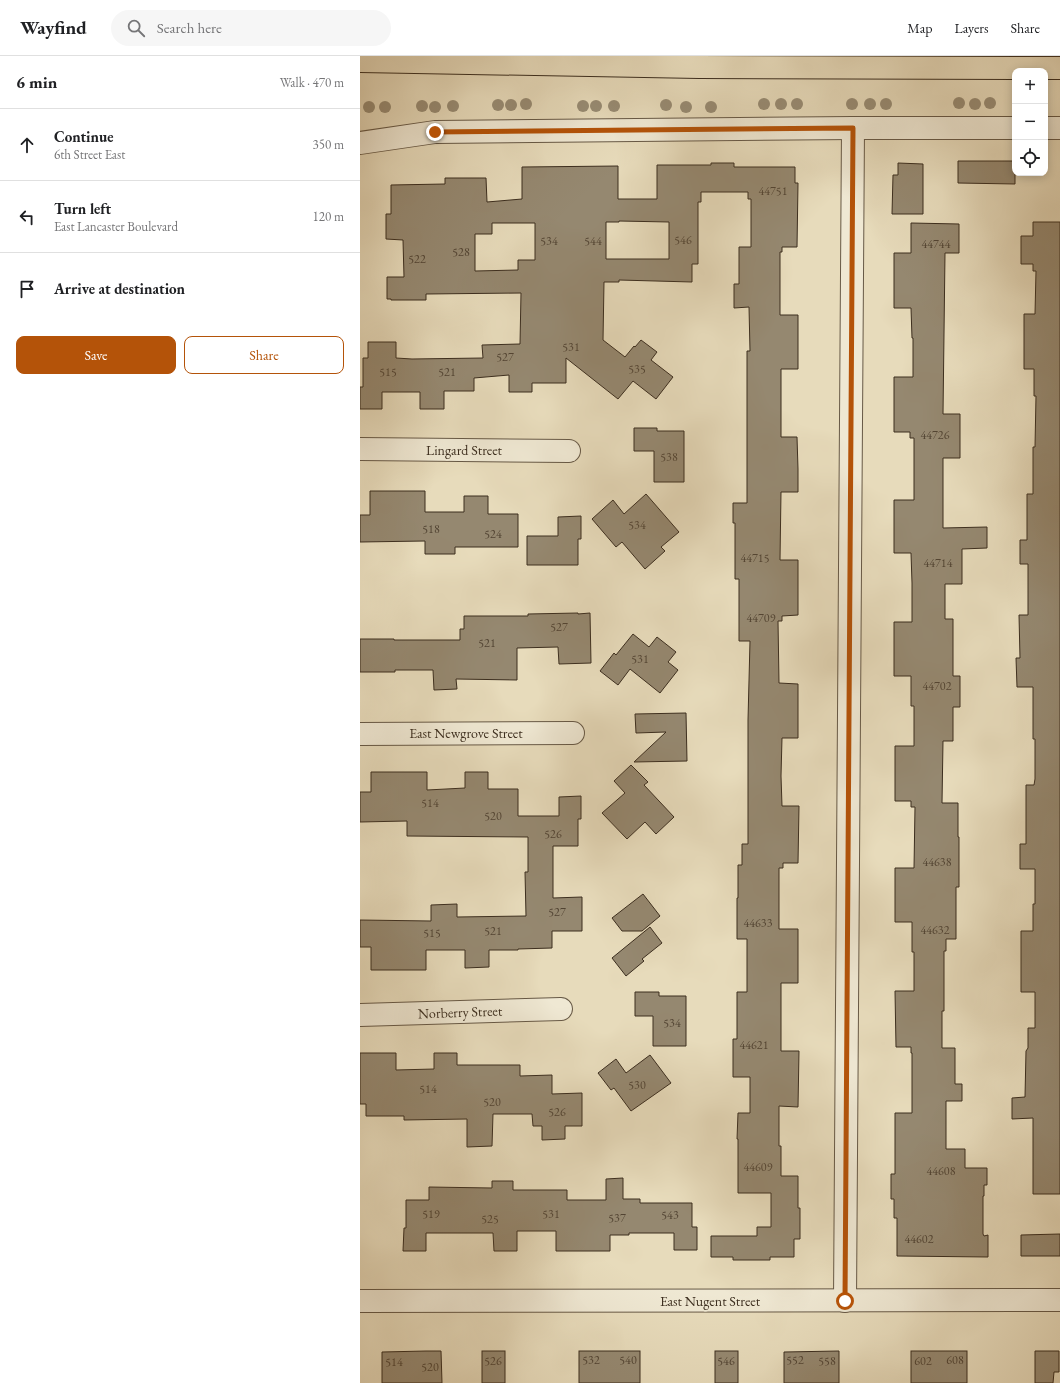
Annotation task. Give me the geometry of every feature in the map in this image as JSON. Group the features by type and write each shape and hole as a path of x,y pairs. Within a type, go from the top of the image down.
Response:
{"main road":[{"path":"360,61 1014,62 1060,68"}],"street":[{"path":"845,1301 853,128"},
{"path":"360,143 435,132 1012,128"},
{"path":"1048,128 1060,128"},
{"name":"Lingard Street","path":"360,449 569,450"},
{"name":"East Newgrove Street","path":"360,734 573,733"},
{"name":"Norberry Street","path":"360,1015 561,1009"},
{"name":"East Nugent Street","path":"360,1301 1060,1300"}],"building":[{"path":"958,161 1012,161 1012,176 1015,176 1015,184 958,183"},
{"path":"711,163 734,163 734,167 795,167 795,183 798,183 797,247 782,247 782,252 780,252 780,315 798,315 798,369 781,369 781,437 797,437 798,492 781,492 780,560 798,560 798,615 782,616 782,621 778,621 779,683 798,684 798,738 782,738 781,776 782,806 799,806 798,863 783,863 783,868 779,868 779,929 798,929 798,983 781,983 781,1051 799,1051 798,1107 779,1106 779,1146 781,1146 781,1176 798,1176 800,1239 794,1239 794,1257 770,1257 770,1260 733,1260 733,1257 711,1257 711,1236 757,1236 757,1227 771,1227 771,1193 738,1193 738,1113 750,1113 750,1077 733,1077 733,1039 737,1039 737,992 747,992 747,939 737,939 737,898 738,865 742,865 742,844 748,844 748,720 750,641 739,641 739,579 735,579 735,523 733,523 733,503 747,503 747,351 750,351 749,307 734,308 734,284 739,284 739,247 751,247 751,199 748,199 748,192 701,192 701,202 698,202 698,264 692,264 692,282 619,280 619,282 604,282 603,340 625,357 641,340 657,352 651,360 673,377 656,399 633,381 618,399 566,358 566,383 532,383 532,392 509,392 509,375 474,378 474,391 444,391 444,409 420,409 420,392 382,392 382,409 360,409 360,387 363,387 363,358 368,358 368,342 396,342 396,358 412,359 483,358 482,345 520,344 521,293 426,294 426,300 387,299 387,277 404,277 403,240 386,239 386,214 391,214 391,185 445,184 445,178 486,178 487,202 522,199 522,167 618,166 618,199 657,199 657,165 711,165","holes":["606,222 669,222 669,259 606,259","492,223 535,223 535,260 518,260 518,270 475,271 475,234 492,234"]},
{"path":"898,163 923,164 923,214 892,214 893,175 898,175"},
{"path":"1033,222 1060,222 1060,1194 1033,1194 1033,1118 1012,1119 1012,1098 1025,1097 1028,1028 1035,1028 1035,992 1021,992 1021,931 1033,931 1035,869 1020,869 1020,844 1026,844 1026,785 1034,785 1035,779 1033,687 1017,687 1016,658 1020,658 1019,615 1028,615 1028,564 1020,564 1020,540 1027,540 1027,494 1033,494 1033,447 1035,447 1036,396 1034,396 1034,369 1024,369 1024,314 1035,314 1036,271 1033,271 1033,264 1021,264 1021,236 1033,236"},
{"path":"911,223 959,224 959,253 945,253 943,414 960,414 960,458 943,458 943,528 987,527 987,548 962,549 962,584 945,584 945,619 953,619 953,676 960,676 960,707 953,707 953,741 943,741 942,803 958,803 959,887 956,887 956,939 946,939 946,951 944,951 944,1011 942,1011 942,1048 955,1048 955,1084 962,1084 962,1101 946,1101 946,1149 965,1149 965,1168 987,1168 987,1185 984,1185 983,1196 983,1234 984,1236 988,1235 988,1257 897,1256 897,1218 894,1218 894,1199 891,1199 891,1174 895,1174 895,1113 912,1113 912,1053 911,1047 896,1047 895,991 914,991 912,922 895,922 895,868 914,868 915,807 911,807 911,801 895,801 895,746 914,746 914,706 911,706 911,676 894,676 894,622 912,622 911,553 894,553 894,500 914,500 914,438 910,438 910,432 894,432 894,377 913,377 913,338 911,308 894,308 894,253 911,253"},
{"path":"634,428 657,428 657,431 684,431 684,482 654,482 654,451 634,451"},
{"path":"370,491 425,491 425,512 464,512 464,496 488,496 488,514 518,514 518,547 455,547 455,554 425,554 425,541 360,542 360,515 370,515"},
{"path":"646,494 679,532 661,547 665,551 645,569 622,542 616,547 592,519 613,500 624,514"},
{"path":"581,516 581,539 578,539 578,565 527,565 527,536 558,536 558,517"},
{"path":"590,613 591,663 559,664 558,647 517,648 517,680 456,679 457,689 434,690 433,670 360,672 360,639 460,640 460,629 464,629 464,616 528,616 528,614"},
{"path":"633,634 649,647 657,637 676,652 668,662 678,670 660,693 630,669 618,685 600,671 614,653 616,655"},
{"path":"686,713 687,761 634,762 666,732 636,733 635,714"},
{"path":"631,765 648,782 644,785 674,817 656,834 645,822 627,839 602,813 625,793 614,781"},
{"path":"371,772 427,772 427,790 465,788 465,772 488,772 488,789 518,789 518,816 559,816 559,797 581,796 581,819 578,819 578,846 553,846 553,898 582,897 582,931 552,931 552,948 489,950 489,967 465,968 465,950 426,950 426,970 371,970 371,947 360,947 360,920 431,921 431,905 457,904 457,917 526,916 525,872 528,872 528,837 407,836 407,821 360,822 360,792 371,792"},
{"path":"643,894 660,916 642,931 622,931 612,918"},
{"path":"650,927 662,943 642,959 644,961 626,976 612,958"},
{"path":"635,992 659,992 659,996 686,996 686,1046 653,1046 653,1016 635,1016"},
{"path":"360,1053 396,1053 396,1070 434,1069 434,1053 457,1053 457,1065 520,1065 520,1076 552,1075 552,1094 582,1093 582,1126 565,1126 565,1139 542,1140 542,1126 533,1126 532,1114 493,1114 492,1146 467,1147 467,1119 404,1120 404,1116 366,1116 366,1104 360,1104"},
{"path":"650,1055 671,1083 631,1111 614,1088 611,1090 598,1073 616,1059 626,1073"},
{"path":"623,1178 623,1199 640,1199 640,1203 692,1203 692,1227 697,1227 697,1250 674,1250 674,1233 629,1233 629,1235 610,1235 610,1251 556,1251 556,1231 517,1231 517,1251 494,1251 493,1233 426,1233 426,1251 403,1251 404,1228 406,1228 406,1200 429,1200 429,1187 492,1188 492,1181 513,1181 513,1190 567,1190 567,1200 606,1200 606,1179"},
{"path":"1060,1234 1060,1256 1021,1256 1021,1235"},
{"path":"441,1351 442,1383 382,1383 382,1352"},
{"path":"482,1351 505,1351 505,1383 482,1383"},
{"path":"579,1351 640,1351 640,1383 579,1383"},
{"path":"715,1351 738,1351 738,1383 715,1383"},
{"path":"839,1351 839,1383 784,1383 784,1352"},
{"path":"911,1351 967,1351 967,1383 911,1383"},
{"path":"1035,1351 1059,1351 1059,1372 1054,1372 1053,1383 1035,1383"}],"route":[{"path":"435,132 853,128 845,1301"}]}
